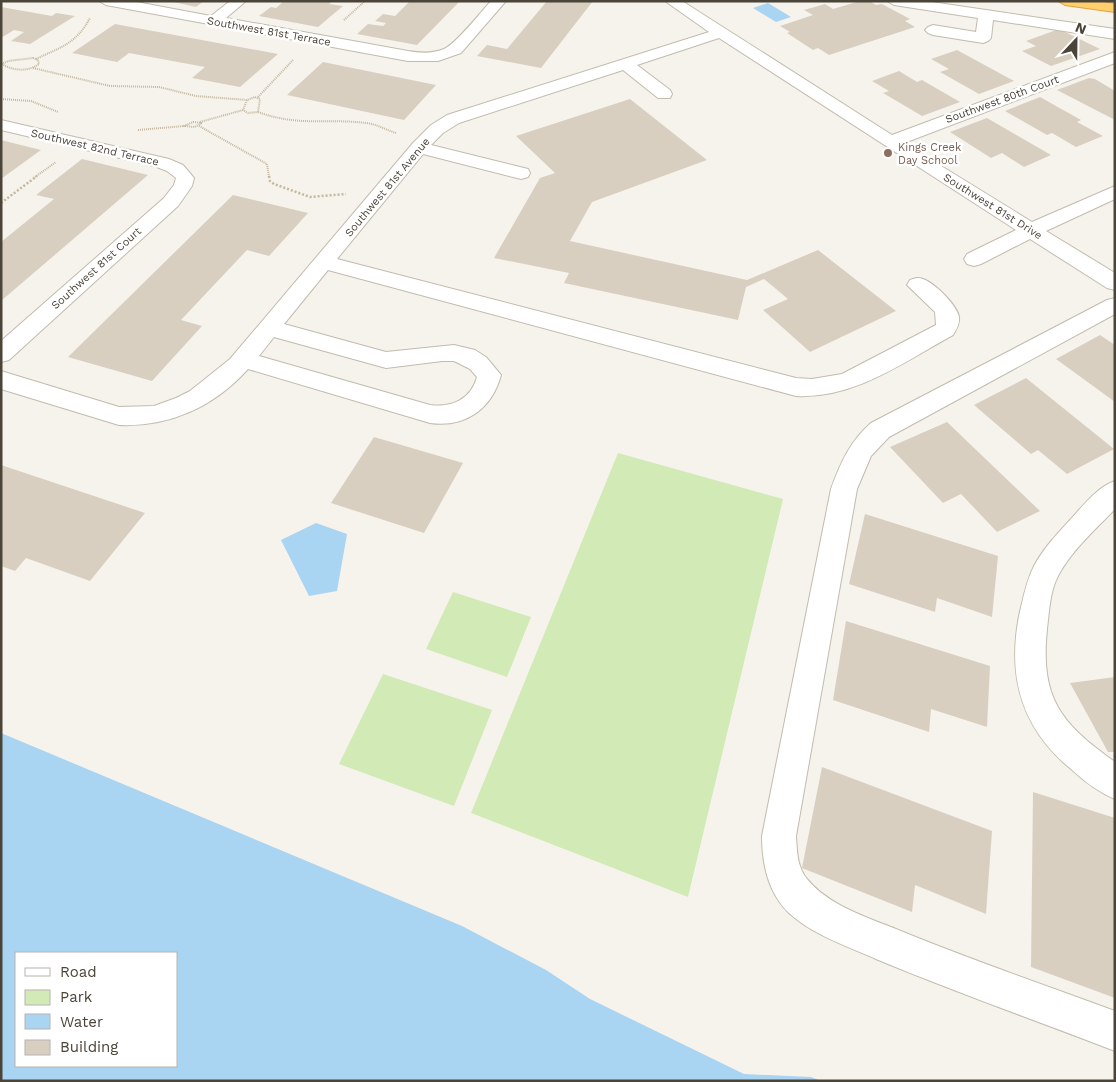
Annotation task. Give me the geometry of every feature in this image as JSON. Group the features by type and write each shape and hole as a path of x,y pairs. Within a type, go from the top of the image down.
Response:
{"highway":[{"path":"1065,1 1115,8"}],"street":[{"name":"Southwest 81st Terrace","path":"106,1 408,56 432,57 455,50 499,1"},
{"path":"213,20 239,1"},
{"name":"Southwest 81st Drive","path":"672,1 890,142 1115,283"},
{"path":"894,1 1115,34"},
{"path":"933,30 983,38 986,14"},
{"name":"Southwest 81st Avenue","path":"1,380 104,412 128,417 136,418 167,413 182,408 220,384 244,360 323,262 436,129 453,118 720,33"},
{"name":"Southwest 80th Court","path":"890,142 1115,58"},
{"path":"624,63 664,94"},
{"name":"Southwest 82nd Terrace","path":"1,125 159,162 171,166 185,178"},
{"path":"419,148 521,173"},
{"name":"Southwest 81st Court","path":"1,354 171,202 183,186 185,178"},
{"path":"974,259 1115,192"},
{"path":"323,262 796,387 812,388 849,381 945,330 949,318 947,312 942,305 918,285"},
{"path":"1115,305 880,430 868,439 859,453 844,489 779,836 779,858 785,876 796,894 838,923 911,955 1115,1031"},
{"path":"244,360 364,396 439,415 461,412 476,402 487,389 489,375 472,358 460,353 444,352 402,360 386,360 270,328"},
{"path":"1115,492 1053,560 1044,574 1039,591 1030,647 1034,690 1042,716 1058,737 1076,754 1115,782"}],"path":[{"path":"91,16 83,31 74,40 36,59 22,59 2,63 2,66 33,68 110,86 159,87 196,96 247,100 258,97 296,56"},
{"path":"33,68 39,64 36,59"},
{"path":"258,97 260,108 258,112"},
{"path":"243,110 247,100"},
{"path":"351,195 338,193 310,197 274,184 270,180 267,164 253,155 217,138 199,126 192,128 184,126 193,122 200,122 243,110 248,113 258,112 281,120 306,124 367,123 401,135"},
{"path":"199,126 202,123 200,122"},
{"path":"1,203 10,194 59,160"}],"green space":[{"path":"618,453 783,499 688,897 471,813"},
{"path":"453,592 531,617 507,677 426,649"},
{"path":"383,674 492,710 454,806 339,764"}],"water":[{"path":"768,3 791,17 776,22 753,8"},
{"path":"316,523 347,534 337,591 309,596 281,540"},
{"path":"1,733 462,926 546,970 590,999 744,1074 811,1077 821,1081 1,1081"}],"building":[{"path":"169,1 204,1 196,7"},
{"path":"284,1 332,1 329,4 343,6 318,27 259,16 271,7 276,8"},
{"path":"410,1 460,1 417,45 357,34 368,24 383,26 386,23 375,21 383,14 395,16"},
{"path":"547,1 593,1 541,68 477,56 487,45 507,49"},
{"path":"860,1 869,1 876,5 882,4 910,19 905,21 915,27 829,55 818,48 813,50 787,33 790,32 780,26 813,15 804,10 825,4 833,9"},
{"path":"1,7 52,16 56,13 75,16 30,44 11,41 24,32 14,30 1,38"},
{"path":"115,24 278,54 240,87 192,78 205,67 129,53 117,62 72,53"},
{"path":"1059,29 1100,49 1051,66 1022,51 1036,46 1026,41"},
{"path":"957,50 1014,81 979,94 940,72 949,69 931,59"},
{"path":"323,62 436,85 404,120 287,95"},
{"path":"899,71 917,82 922,80 960,102 922,116 883,93 889,91 872,81"},
{"path":"1089,78 1095,79 1115,91 1115,120 1057,90"},
{"path":"1040,97 1081,120 1077,122 1103,136 1076,147 1052,133 1047,135 1005,111"},
{"path":"630,99 707,160 592,202 570,241 747,280 818,250 896,311 810,352 763,310 788,299 764,279 746,287 738,320 564,283 569,273 494,258 540,178 555,173 516,136"},
{"path":"987,118 1051,155 1024,167 1002,153 991,158 950,132"},
{"path":"1,140 41,150 1,179"},
{"path":"82,159 148,175 1,301 1,242 54,199 36,195"},
{"path":"233,195 308,213 269,256 247,250 181,320 202,326 152,381 68,357"},
{"path":"1100,335 1115,345 1115,402 1056,359"},
{"path":"1026,378 1114,449 1067,474 1038,450 1031,454 974,405"},
{"path":"947,422 1040,511 997,532 961,494 943,503 890,447"},
{"path":"374,437 463,463 424,533 331,503"},
{"path":"1,465 145,513 90,581 26,558 15,571 1,566"},
{"path":"865,514 998,556 992,617 937,598 935,612 849,584"},
{"path":"846,621 990,666 987,727 931,709 929,732 833,700"},
{"path":"1115,677 1115,752 1108,752 1070,683"},
{"path":"822,767 992,831 986,914 915,885 912,912 802,868"},
{"path":"1033,792 1115,818 1115,998 1031,967"}],"place":[{"name":"Kings Creek Day School","path":"888,153"}]}
